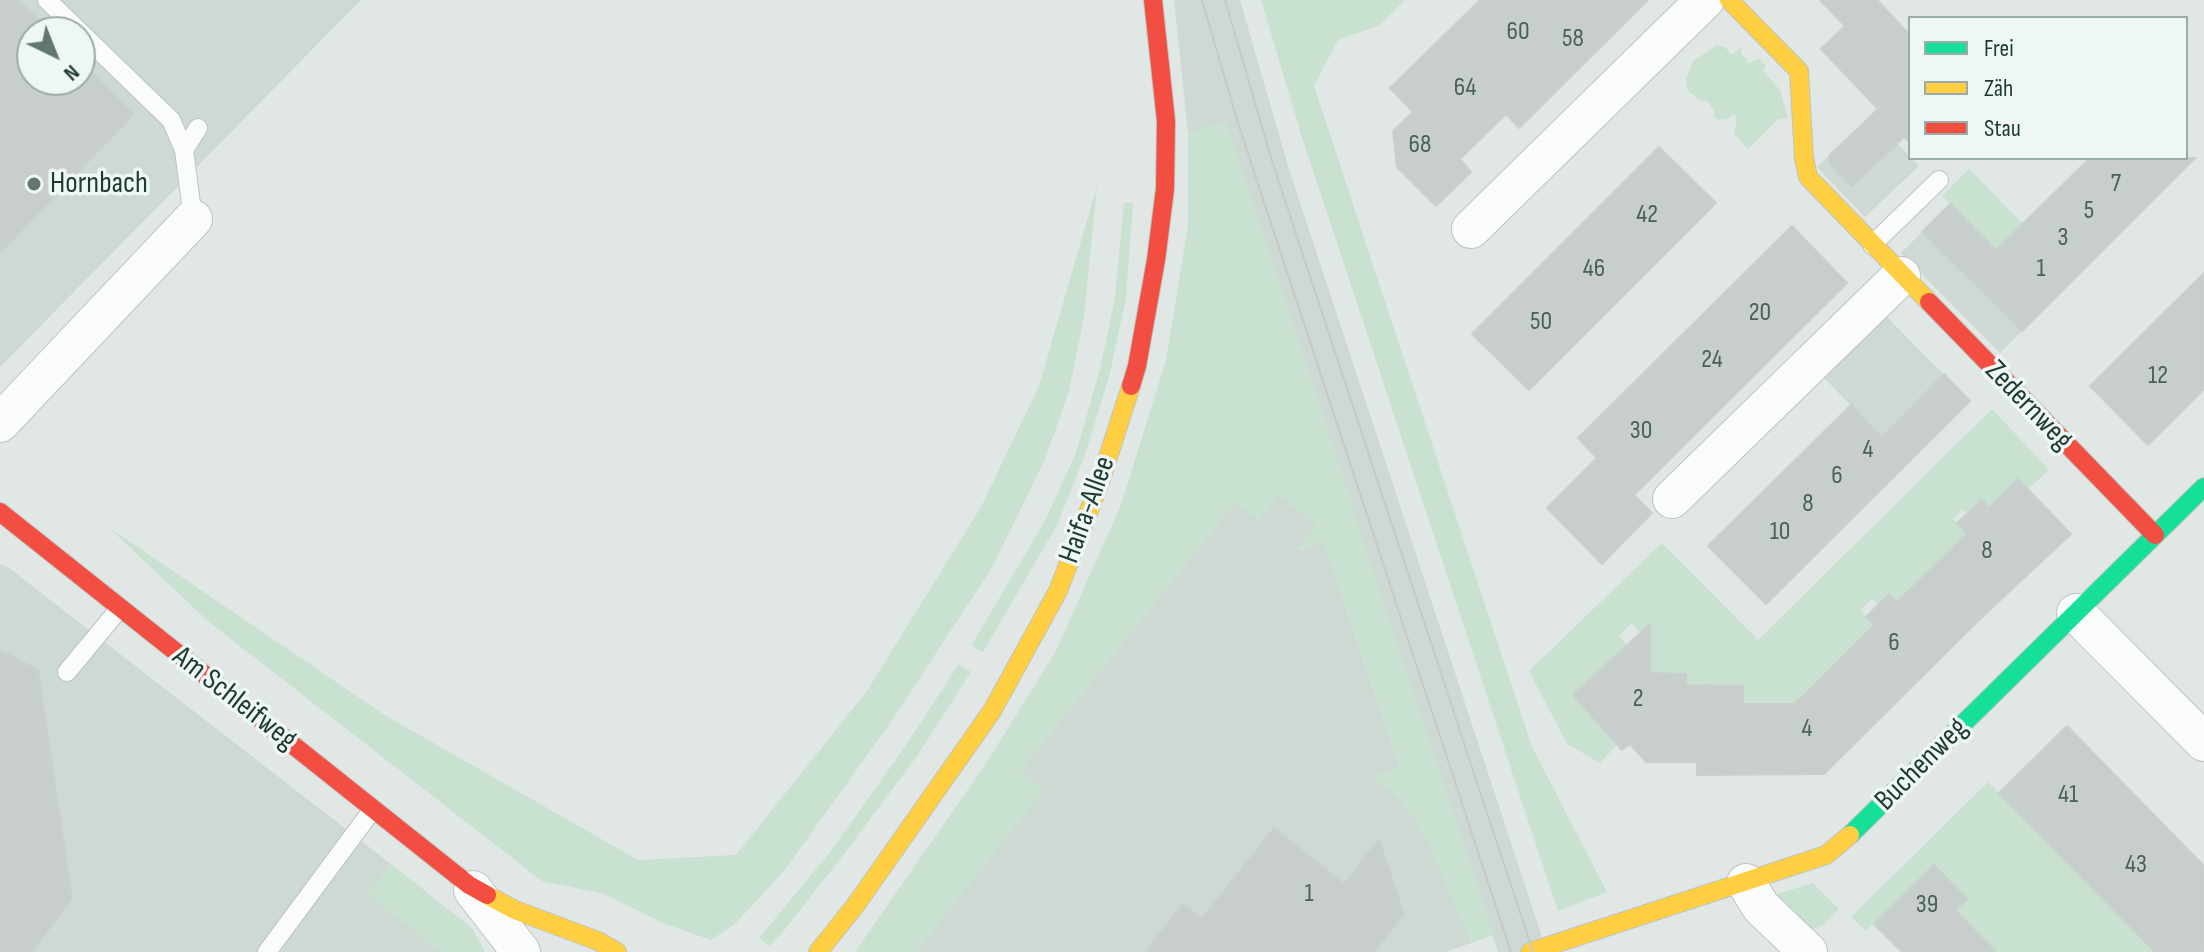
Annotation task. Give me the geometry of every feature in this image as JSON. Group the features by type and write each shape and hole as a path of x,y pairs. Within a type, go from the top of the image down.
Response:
{"street":[{"name":"Haifa-Allee","path":"818,952 864,894 992,711 1058,591 1085,525 1137,366 1156,260 1165,189 1166,121 1153,0"},
{"path":"1471,229 1705,0"},
{"name":"Zedernweg","path":"1729,0 1799,71 1808,177 2155,535"},
{"path":"0,423 193,219"},
{"path":"1672,499 1901,276"},
{"name":"Buchenweg","path":"1530,952 1826,855 1840,845 2204,487"},
{"name":"Am Schleifweg","path":"0,512 469,885 515,910 598,941 617,952"},
{"path":"2076,613 2204,742"},
{"path":"1746,883 1792,947"},
{"name":"Am Schleifweg","path":"469,885 521,952"}],"lane":[{"path":"47,0 171,120 184,150 193,219"},
{"path":"184,150 198,128"},
{"path":"1872,245 1939,180"},
{"path":"67,672 120,608"},
{"path":"267,952 373,809"}],"shaded area":[{"path":"0,0 361,0 0,367"},
{"path":"1174,0 1240,0 1288,166 1547,952 1498,952 1226,122 1188,133"},
{"path":"1871,116 1908,155 1908,160 1913,160 1919,166 1865,217 1817,167"},
{"path":"1950,204 2049,304 2000,353 1901,253"},
{"path":"1883,313 1970,401 1908,463 1820,374"},
{"path":"1279,495 1317,525 1298,550 1323,542 1400,767 1471,943 1445,952 916,952 1043,790 1020,771 1235,502"},
{"path":"0,564 391,864 368,894 441,952 0,952"}],"green space":[{"path":"1261,0 1405,0 1380,25 1338,40 1314,86 1532,747 1607,892 1558,911 1300,131"},
{"path":"1717,45 1725,47 1732,55 1741,47 1747,63 1759,59 1766,66 1763,71 1780,90 1788,118 1778,119 1748,149 1734,134 1737,118 1734,114 1718,120 1706,100 1702,102 1688,91 1686,79 1693,61"},
{"path":"1226,121 1493,935 1471,943 1414,817 1373,776 1400,767 1390,737 1323,542 1296,550 1316,525 1279,495 1258,521 1235,502 1069,710 1021,771 1044,790 916,952 855,952 987,762 1056,651 1121,505 1166,360 1188,225 1188,133"},
{"path":"1969,169 2023,224 1997,250 1942,196"},
{"path":"1097,186 1084,317 1069,391 1046,457 992,568 888,726 784,871 735,924 711,940 663,923 604,894 542,881 209,622 107,526 383,714 638,860 736,855 867,691 981,507 1039,386"},
{"path":"1124,203 1133,203 1126,297 1110,373 1085,455 1057,525 983,652 971,646 1045,521 1076,453 1100,369 1115,297"},
{"path":"1992,409 2049,470 2028,489 2018,480 1989,508 1982,500 1968,513 1962,510 1953,519 1967,534 1897,602 1889,594 1878,605 1872,599 1860,610 1874,625 1811,688 1801,715 1789,704 1743,704 1743,687 1700,702 1700,684 1686,685 1686,674 1650,690 1650,643 1632,623 1619,636 1627,645 1618,744 1600,763 1567,744 1529,671 1662,543 1758,640"},
{"path":"959,664 971,672 917,756 841,858 769,946 759,938 831,851"},
{"path":"1988,782 2155,952 1996,952 1955,911 1967,899 1934,865 1866,931 1851,917"},
{"path":"391,864 472,928 485,952 441,952 367,894"},
{"path":"1813,883 1839,909 1822,926 1807,931 1774,895"}],"building":[{"name":"Hornbach","path":"0,0 18,0 34,16 16,16 16,96 96,96 96,77 134,114 0,253"},
{"path":"1480,0 1648,0 1519,128 1506,114 1460,159 1471,172 1436,206 1397,167 1393,131 1413,112 1390,88"},
{"path":"1820,0 1877,0 1908,33 1908,141 1904,137 1852,186 1831,165 1829,156 1878,109 1821,49 1845,26"},
{"path":"1659,147 1716,203 1529,390 1472,334"},
{"path":"2195,158 2022,331 1922,232 1950,204 1996,250 2088,160"},
{"path":"1792,226 1847,283 1634,495 1652,513 1602,564 1547,508 1597,458 1578,438"},
{"path":"2204,273 2204,389 2148,445 2090,386"},
{"path":"1944,374 1970,401 1766,604 1708,546 1851,405 1882,437"},
{"path":"2018,479 2071,534 1978,621 1824,774 1697,775 1697,762 1646,762 1630,744 1622,750 1573,695 1650,624 1650,673 1686,674 1686,685 1743,686 1743,704 1795,704 1874,625 1866,617 1889,594 1897,602 1967,534 1957,523 1982,500 1989,508"},
{"path":"0,650 38,670 72,899 31,952 0,952"},
{"path":"2067,726 2204,866 2204,952 2155,952 1999,793"},
{"path":"1274,828 1344,884 1379,839 1404,914 1374,952 1145,952 1183,904 1202,919"},
{"path":"1934,865 1967,899 1955,910 1996,952 1902,952 1874,924"}],"tram line":[{"path":"1202,0 1237,120 1511,952"},
{"path":"1225,0 1272,161 1533,952"}],"traffic: fast":[{"path":"1850,835 2204,487"}],"traffic: slow":[{"path":"1729,0 1799,71 1808,177 1929,302"},
{"path":"818,952 855,906 992,711 1058,591 1100,482 1131,386"},
{"path":"1530,952 1826,855 1850,835"},
{"path":"487,895 515,910 598,941 617,952"}],"traffic: jam":[{"path":"1131,386 1156,260 1165,189 1166,121 1153,0"},
{"path":"1929,302 2155,535"},
{"path":"0,512 469,885 487,895"}],"place":[{"name":"Hornbach","path":"34,184"}]}
